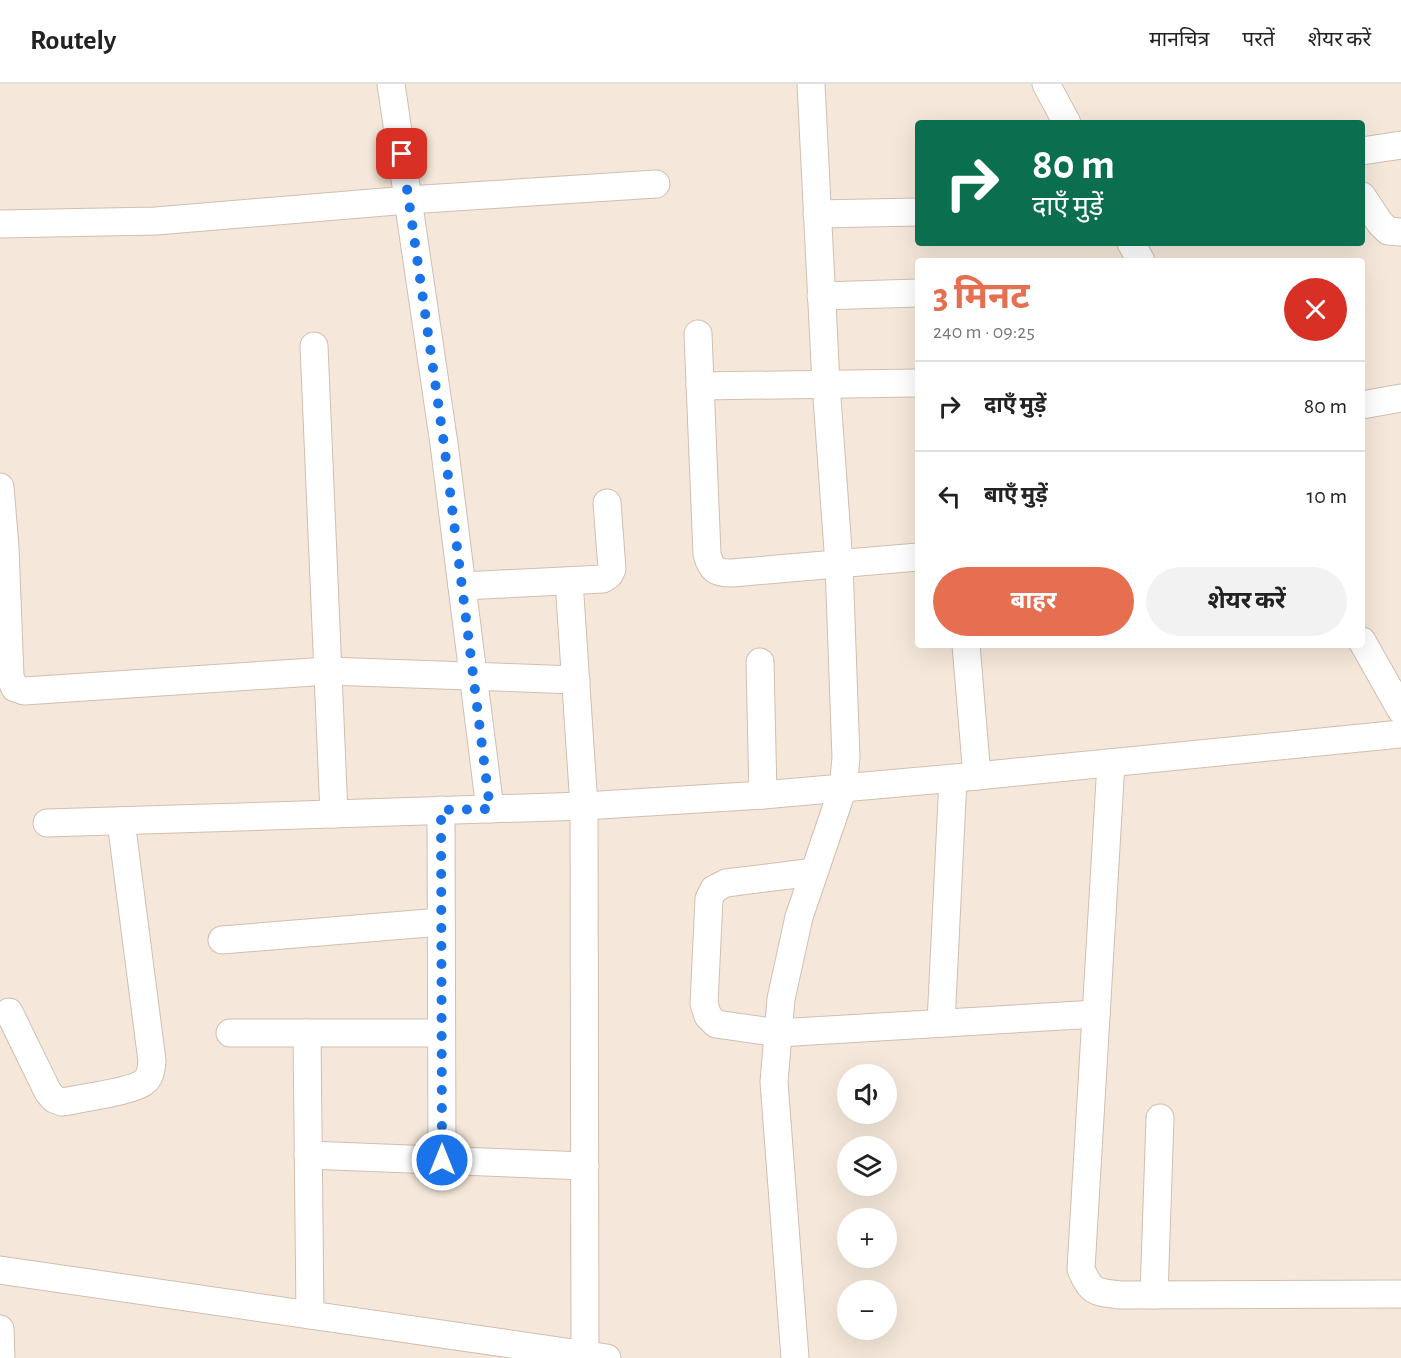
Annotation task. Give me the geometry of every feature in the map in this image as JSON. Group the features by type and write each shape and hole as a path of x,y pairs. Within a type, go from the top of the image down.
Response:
{"street":[{"path":"391,84 444,444 490,809"},
{"path":"795,1358 774,1082 778,1033 781,999 799,917 843,788 846,758 839,564 826,384 811,84"},
{"path":"1046,84 1065,120"},
{"path":"1365,151 1401,146"},
{"path":"0,224 156,221 408,200 657,183"},
{"path":"1365,200 1388,231 1401,232"},
{"path":"817,214 915,212"},
{"path":"822,296 915,293"},
{"path":"698,334 707,554 710,566 721,573 732,573 915,557"},
{"path":"314,346 334,814"},
{"path":"700,386 915,382"},
{"path":"1365,404 1401,398"},
{"path":"0,487 5,547 10,677 15,688 24,691 328,671 576,680"},
{"path":"462,585 603,579 609,575 612,568 607,503"},
{"path":"0,1270 596,1357 585,1166 584,806 569,581"},
{"path":"1365,646 1401,710"},
{"path":"941,1023 965,778 966,648"},
{"path":"760,662 763,795"},
{"path":"47,823 584,806 763,795 965,778 1401,734"},
{"path":"1111,763 1081,1269 1088,1286 1100,1292 1120,1295 1401,1294"},
{"path":"441,810 442,1160"},
{"path":"9,1012 48,1092 54,1099 62,1102 131,1089 144,1083 151,1073 152,1061 121,821"},
{"path":"814,872 726,883 714,889 709,899 704,1004 708,1016 716,1024 778,1033 1096,1014"},
{"path":"222,940 441,922"},
{"path":"230,1033 441,1033"},
{"path":"307,1033 310,1315"},
{"path":"1154,1295 1160,1118"},
{"path":"308,1155 585,1166"},
{"path":"0,1329 1,1358"}],"shaded area":[{"path":"0,84 1401,84 1401,1358 0,1358"}],"route":[{"path":"402,154 444,444 490,809 441,810 442,1160"}]}
